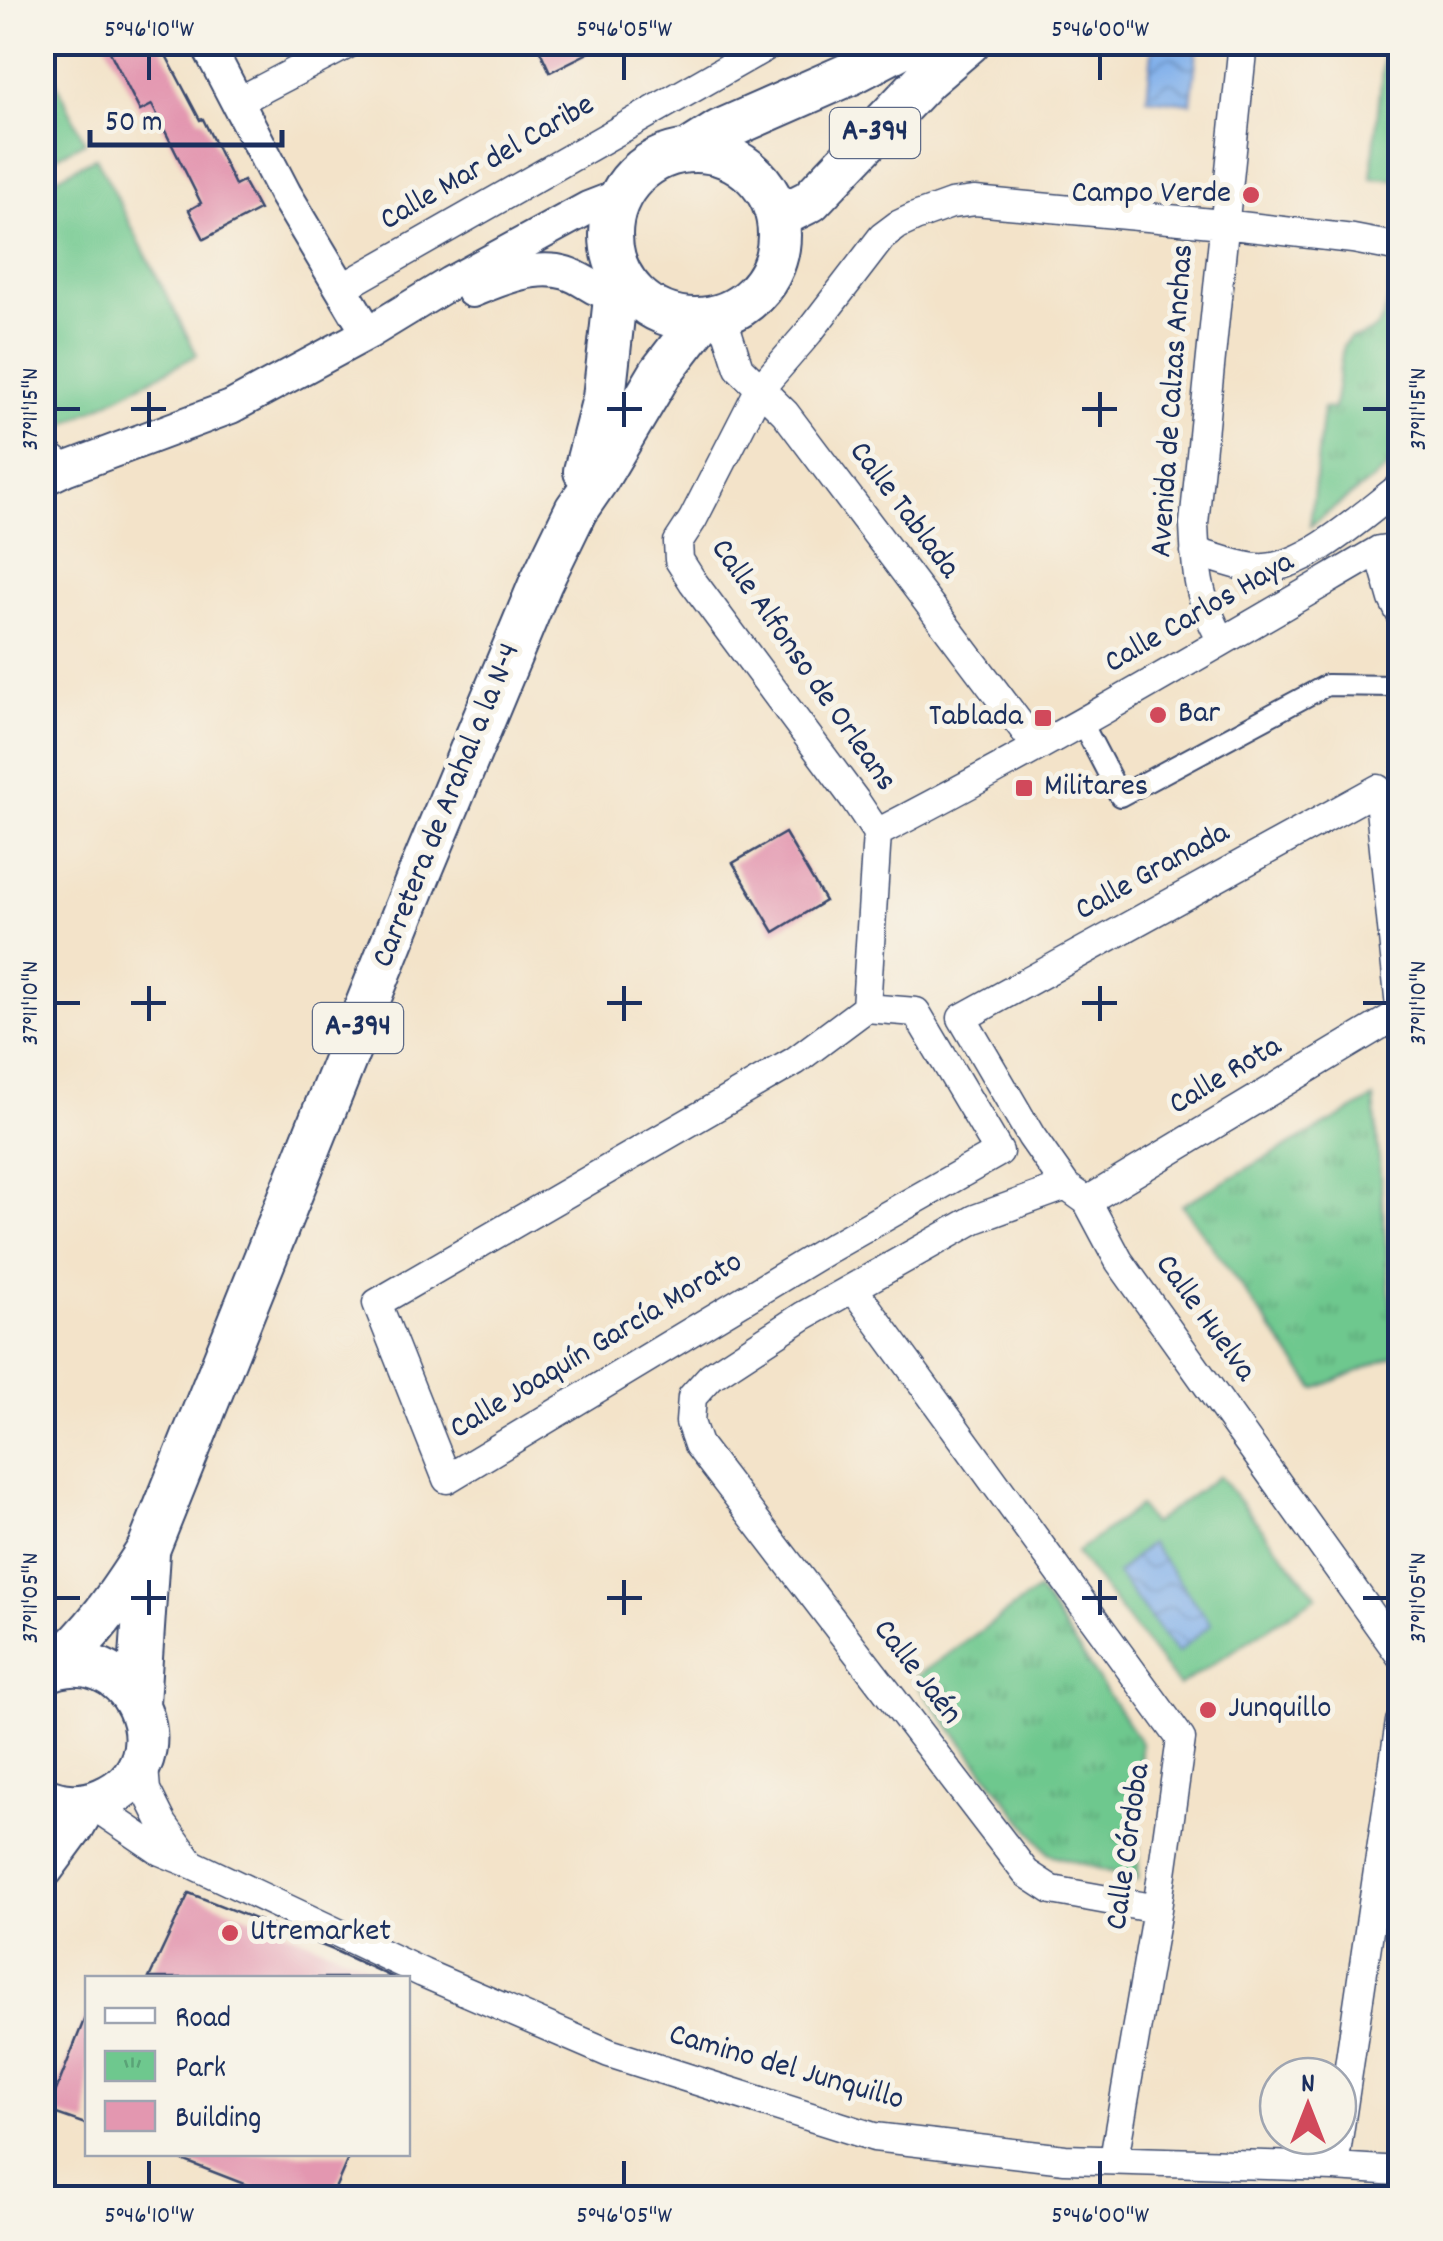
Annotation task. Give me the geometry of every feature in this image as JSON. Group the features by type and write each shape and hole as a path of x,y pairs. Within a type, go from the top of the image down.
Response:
{"main road":[{"name":"A-394","path":"622,287 610,237 612,216 619,196 648,164 668,154 690,150 720,131 852,73 911,42"},
{"name":"A-394","path":"712,318 749,300 769,277 779,248 778,218 810,201 927,78 969,42"},
{"path":"690,150 714,152 746,168 770,195 778,218"},
{"path":"622,287 662,313 681,318 712,318"},
{"name":"Carretera de Arahal a la N-4","path":"576,510 604,398 622,287"},
{"name":"Carretera de Arahal a la N-4","path":"48,1671 80,1645 148,1550 540,582 576,510 661,372 712,318"},
{"name":"Carretera de Arahal a la N-4","path":"138,1702 148,1550"},
{"name":"A-394","path":"48,1671 73,1664 92,1667 110,1674 126,1687 138,1702 146,1732 143,1756"},
{"path":"42,1798 66,1805 88,1805 114,1794 132,1778 143,1756"},
{"path":"42,1868 88,1805"}],"street":[{"path":"206,42 285,194 342,288 376,328"},
{"path":"237,102 352,42"},
{"name":"Calle Mar del Caribe","path":"342,288 774,42"},
{"name":"Avenida de Calzas Anchas","path":"1222,642 1201,599 1194,524 1243,42"},
{"path":"50,467 231,408 450,283 588,208 619,196"},
{"path":"759,390 882,237 898,225 933,210 974,201 1223,224 1400,248"},
{"path":"376,328 511,276 547,270 568,273 598,289 622,287"},
{"name":"Calle Tablada","path":"712,318 739,368 784,414 1036,747"},
{"name":"Calle Alfonso de Orleans","path":"759,390 678,542 679,560 877,833 866,1008"},
{"path":"1196,552 1261,569 1289,564 1313,552 1400,487"},
{"path":"1390,549 1392,599 1400,613"},
{"name":"Calle Carlos Haya","path":"877,833 990,774 1390,549"},
{"path":"1082,723 1120,796 1326,685 1400,684"},
{"name":"Calle Granada","path":"962,1018 1378,790 1400,1010"},
{"name":"Calle Joaquín García Morato","path":"866,1008 916,1012 998,1152 830,1248 448,1479 377,1302 795,1061 866,1008"},
{"name":"Calle Rota","path":"692,1398 711,1376 804,1316 975,1219 1077,1193 1400,1010"},
{"name":"Calle Huelva","path":"962,1018 1032,1136 1077,1193 1119,1260 1400,1655"},
{"name":"Calle Córdoba","path":"854,1288 1181,1739 1157,1909 1114,2159"},
{"name":"Calle Jaén","path":"692,1398 690,1422 698,1445 1026,1873 1052,1890 1157,1909"},
{"path":"1334,2167 1400,1722"},
{"name":"Camino del Junquillo","path":"143,1756 146,1790 163,1824 192,1864"},
{"name":"Camino del Junquillo","path":"88,1805 160,1851 423,1974 628,2059 874,2137 1065,2159 1400,2171"}],"green space":[{"path":"1385,42 1400,43 1400,180 1371,178"},
{"path":"42,53 85,142 43,163 42,163"},
{"path":"96,157 197,355 60,427 43,392 43,185"},
{"path":"1392,266 1400,267 1400,459 1310,526 1323,408 1334,409 1343,346 1350,338 1373,330 1385,312"},
{"path":"1374,1098 1395,1356 1315,1389 1182,1205"},
{"path":"1219,1476 1317,1596 1179,1686 1076,1553 1139,1506 1152,1524"},
{"path":"1038,1590 1141,1743 1138,1880 1049,1854 913,1679"}],"water":[{"path":"1153,43 1198,43 1191,103 1147,98"},
{"path":"1150,1543 1211,1624 1177,1653 1117,1574"}],"building":[{"path":"105,42 159,42 235,185 243,181 259,210 204,239 189,210 201,203 152,105 140,111"},
{"path":"536,42 610,42 550,72"},
{"path":"785,833 825,901 774,932 733,863"},
{"name":"Utremarket","path":"189,1893 390,1976 150,1976"},
{"path":"85,2018 85,2124 48,2111"},
{"path":"172,2156 349,2156 331,2198 280,2198"}],"place":[{"name":"Campo Verde","path":"1251,195"},
{"name":"Bar","path":"1158,715"},
{"name":"Tablada","path":"1043,718"},
{"name":"Militares","path":"1024,788"},
{"name":"Junquillo","path":"1208,1710"},
{"name":"Utremarket","path":"230,1933"}]}
